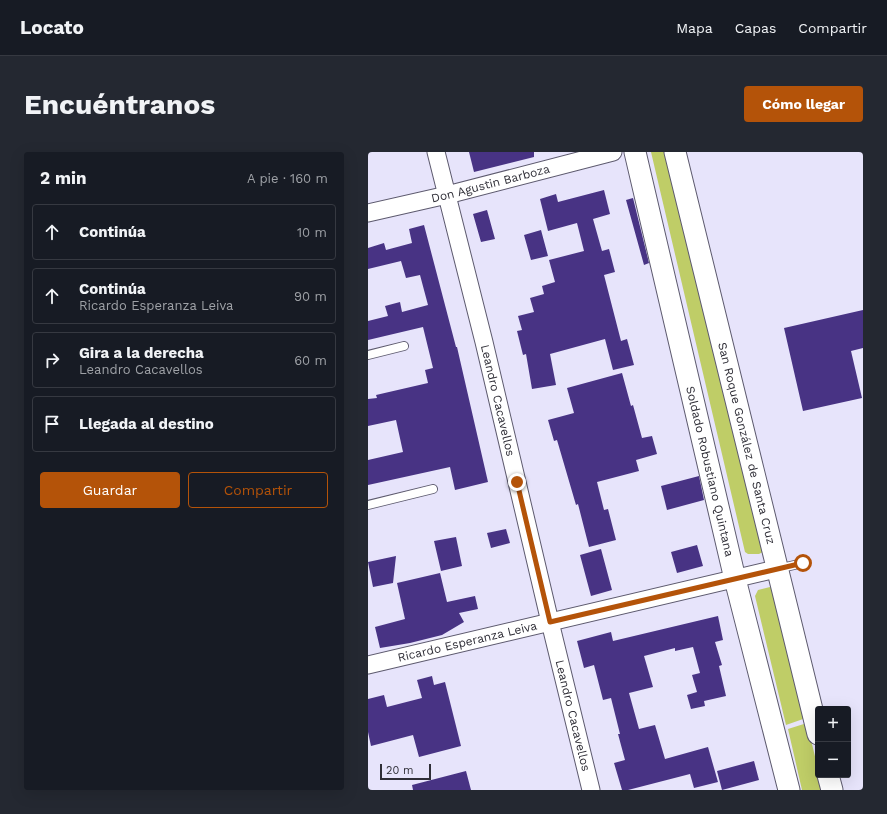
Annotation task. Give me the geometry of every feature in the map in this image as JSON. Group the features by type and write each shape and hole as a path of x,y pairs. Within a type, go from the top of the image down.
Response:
{"street":[{"name":"Leandro Cacavellos","path":"436,152 484,342 591,790"},
{"name":"Don Agustin Barboza","path":"368,213 447,195 613,152"},
{"name":"Soldado Robustiano Quintana","path":"635,152 735,579 789,790"},
{"name":"San Roque González de Santa Cruz","path":"675,152 776,569 815,722"},
{"name":"Ricardo Esperanza Leiva","path":"368,665 776,569"},
{"path":"829,778 832,790"}],"lane":[{"path":"368,355 404,346"},
{"path":"368,505 433,489"},
{"path":"776,569 803,563"}],"green space":[{"path":"651,152 669,152 763,552 759,554 748,554 745,552"},
{"path":"770,587 773,589 806,718 786,725 755,596 758,590"},
{"path":"807,723 815,756 815,778 819,778 823,790 802,790 788,729"}],"building":[{"path":"469,152 534,152 534,157 474,172"},
{"path":"604,190 610,214 593,219 602,251 609,249 615,272 604,275 621,341 627,339 634,365 613,370 605,339 550,354 556,385 532,389 526,354 523,355 517,331 522,330 518,316 534,312 530,298 544,294 542,286 555,282 549,260 584,251 577,223 548,231 540,199 556,194 558,202"},
{"path":"633,198 649,263 644,265 626,200"},
{"path":"487,210 495,239 481,242 473,214"},
{"path":"424,225 457,347 488,482 455,490 450,467 368,485 368,460 403,452 396,420 368,426 368,399 377,398 376,395 428,383 425,370 433,368 423,327 368,340 368,321 388,316 385,306 400,302 402,312 428,305 420,275 406,278 401,261 368,269 368,248 384,243 386,250 412,243 409,229"},
{"path":"541,230 548,256 531,260 524,235"},
{"path":"863,310 863,348 851,351 862,398 803,411 784,328"},
{"path":"622,373 642,438 652,436 657,454 636,460 639,471 597,482 604,510 608,509 616,540 589,547 578,504 576,505 557,440 554,441 548,420 574,413 567,388"},
{"path":"699,476 704,500 667,510 661,486"},
{"path":"506,529 510,543 491,548 487,533"},
{"path":"456,537 462,566 441,571 434,541"},
{"path":"697,545 703,566 677,573 671,552"},
{"path":"601,549 612,590 591,596 580,555"},
{"path":"396,556 393,583 373,587 368,562"},
{"path":"440,573 447,602 475,596 478,609 459,613 464,622 442,635 410,643 380,648 375,627 405,619 397,583"},
{"path":"718,616 723,640 715,642 722,665 719,666 726,696 704,701 705,706 691,709 687,695 697,692 692,675 700,673 693,647 675,651 675,648 644,656 653,687 629,693 639,729 655,725 665,759 708,747 718,782 694,788 690,774 628,790 622,790 614,763 625,760 611,698 603,700 594,665 584,668 577,641 611,632 613,641"},
{"path":"432,676 434,685 445,682 461,746 419,757 413,735 371,746 368,732 368,699 384,695 387,707 422,698 417,680"},
{"path":"754,761 759,780 722,790 717,771"},
{"path":"466,771 471,790 413,790 412,785"}],"route":[{"path":"517,482 550,622 803,563"}]}
